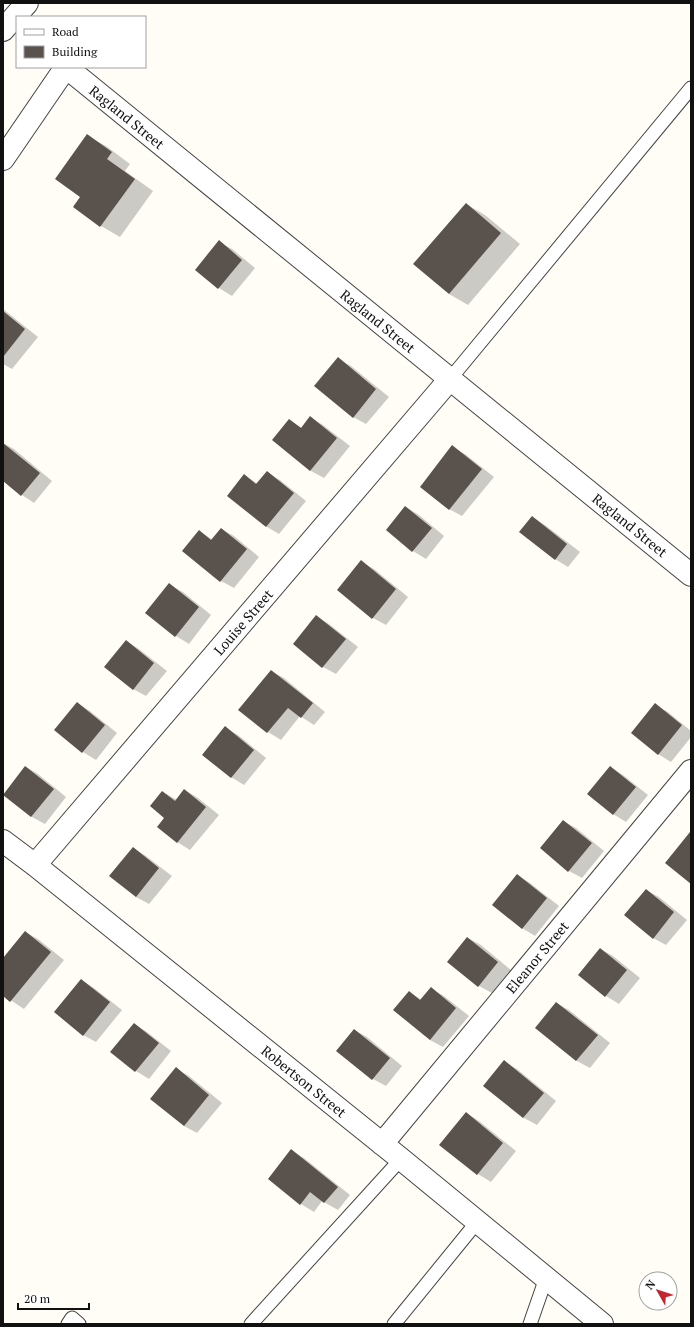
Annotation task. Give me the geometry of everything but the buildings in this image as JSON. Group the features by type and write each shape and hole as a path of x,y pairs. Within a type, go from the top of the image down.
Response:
{"street":[{"path":"17,16 27,3"},
{"path":"10,26 16,18"},
{"path":"3,159 65,68"},
{"name":"Ragland Street","path":"67,68 691,575"},
{"name":"Louise Street","path":"35,865 450,379"},
{"name":"Eleanor Street","path":"382,1144 691,771"},
{"name":"Robertson Street","path":"3,842 35,865 401,1159 602,1324"}],"lane":[{"path":"450,379 691,88"},
{"path":"251,1324 401,1159"},
{"path":"394,1324 477,1222"},
{"path":"530,1324 546,1278"},
{"path":"68,1324 72,1318 79,1324"}]}
